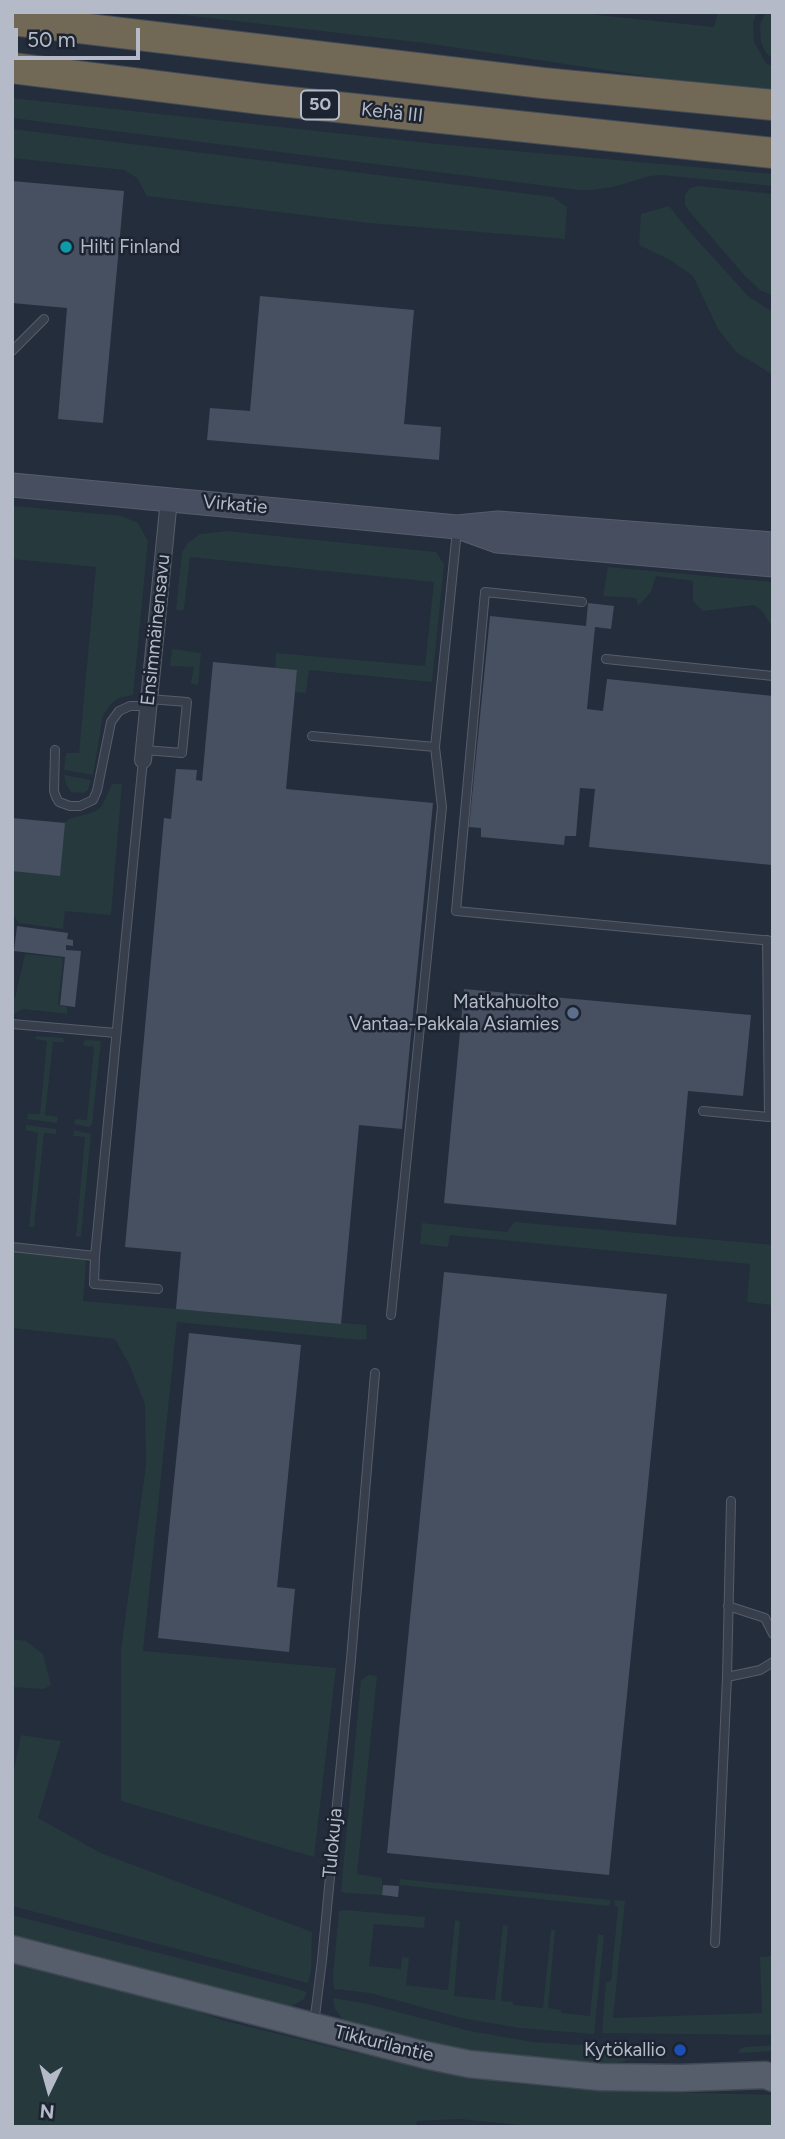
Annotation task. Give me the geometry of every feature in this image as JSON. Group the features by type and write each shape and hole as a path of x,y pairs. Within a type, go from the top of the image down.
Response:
{"highway":[{"path":"12,20 543,83 773,105"},
{"name":"Kehä III","path":"19,70 275,101 773,153"}],"main road":[{"name":"Tikkurilantie","path":"12,1949 313,2027 469,2064 620,2078 770,2074"}],"street":[{"name":"Virkatie","path":"12,485 457,527 498,523 773,544"},
{"name":"Ensimmäinensavu","path":"143,755 169,499"},
{"name":"Virkatie","path":"457,527 497,541 773,565"}],"lane":[{"path":"12,351 44,319"},
{"path":"391,1315 442,807 436,747 457,527"},
{"path":"582,602 485,592 456,911 770,941 769,1117 703,1111"},
{"path":"606,659 773,676"},
{"path":"55,750 56,797 59,802 80,806 93,800 97,792 111,722 119,711 149,702 187,702 182,753 143,755 95,1256 94,1284 159,1289"},
{"path":"312,736 436,747"},
{"path":"12,1024 116,1033"},
{"path":"12,1247 95,1256"},
{"name":"Tulokuja","path":"313,2027 351,1659 375,1373"},
{"path":"715,1943 727,1677 731,1501"},
{"path":"729,1606 765,1618 773,1634"},
{"path":"727,1677 760,1670 773,1662"}],"green space":[{"path":"158,12 568,12 714,27 718,12 758,12 753,22 754,42 766,63 773,67 773,90 665,79 425,43"},
{"path":"766,12 773,12 773,59 766,53 761,42 760,24"},
{"path":"12,98 437,144 773,174 773,186 661,175 613,187 579,190 12,118"},
{"path":"12,129 553,197 567,207 565,239 369,223 147,196 137,178 124,170 12,158"},
{"path":"699,186 773,194 773,296 760,290 744,275 688,210 685,195 690,188"},
{"path":"669,206 749,297 773,312 773,375 736,352 718,329 693,276 670,260 639,245 641,214"},
{"path":"13,506 122,516 138,523 148,541 133,695 118,698 103,715 93,775 64,770 66,753 79,753 96,567 12,559"},
{"path":"226,531 436,552 444,564 432,682 309,670 306,693 295,692 297,670 275,668 276,653 425,666 434,582 190,557 184,609 176,610 182,552 188,543 200,534"},
{"path":"608,567 773,582 773,629 763,612 754,605 703,611 693,601 693,581 656,576 651,592 638,606 636,598 603,596"},
{"path":"172,649 201,653 198,685 191,682 194,667 170,666"},
{"path":"64,775 91,780 88,790 84,793 71,792"},
{"path":"112,784 122,784 111,915 65,911 63,929 19,923 12,913 12,871 69,819 94,812 102,806"},
{"path":"25,954 63,958 58,1005 67,1007 67,1014 23,1009 12,1015 12,998 15,998"},
{"path":"36,1036 63,1038 65,1042 53,1042 45,1115 58,1117 57,1123 27,1119 28,1114 40,1114 47,1041 35,1039"},
{"path":"87,1040 101,1041 90,1127 74,1124 75,1119 87,1120 94,1047 83,1045"},
{"path":"26,1125 56,1129 56,1134 44,1133 34,1227 29,1227 38,1133 26,1130"},
{"path":"74,1130 91,1134 81,1236 76,1237 85,1137 73,1136"},
{"path":"514,1222 773,1245 773,1305 747,1302 750,1264 450,1235 448,1247 420,1244 422,1223 507,1232"},
{"path":"12,1251 86,1260 83,1301 366,1325 367,1339 360,1340 177,1322 143,1651 336,1668 314,1857 121,1801 121,1650 146,1465 145,1405 130,1366 115,1339 12,1328"},
{"path":"12,1639 26,1641 43,1654 51,1685 44,1689 12,1687"},
{"path":"369,1675 377,1676 357,1874 382,1878 382,1895 341,1891 361,1680"},
{"path":"21,1735 61,1741 38,1818 101,1853 312,1932 308,1983 12,1906 12,1780"},
{"path":"400,1879 611,1900 609,1906 399,1885"},
{"path":"614,1900 625,1901 613,2018 762,2013 760,1957 773,1956 773,2035 602,2033 606,1982 611,1981 618,1907 615,1906"},
{"path":"339,1911 425,1917 424,1928 374,1924 369,1966 401,1969 402,1957 409,1958 406,1985 448,1990 455,1920 460,1921 454,1996 495,2000 503,1925 508,1926 501,2001 543,2008 551,1930 555,1930 548,2008 561,2010 561,2013 590,2016 598,1935 604,1935 594,2034 519,2028 462,2018 370,1993 334,1989"},
{"path":"12,1915 307,1992 304,1999 294,2005 282,2007 12,1937"},
{"path":"12,1962 155,1996 222,2020 351,2052 508,2083 587,2090 773,2095 773,2127 542,2127 459,2119 417,2121 416,2127 12,2127"},
{"path":"333,1998 368,2004 470,2031 533,2042 653,2046 666,2049 667,2056 642,2057 604,2066 475,2054 346,2024 335,2009"},
{"path":"773,2045 773,2051 739,2053 739,2049 746,2047"}],"building":[{"name":"Hilti Finland","path":"12,181 124,191 103,423 58,419 67,308 12,303"},
{"path":"260,296 414,310 404,424 441,427 439,460 207,440 210,408 250,411"},
{"path":"588,603 614,606 611,629 595,627 587,709 603,711 607,679 773,696 772,865 589,847 595,789 580,788 576,836 565,836 564,845 481,837 481,828 469,827 490,616 586,626"},
{"path":"213,662 297,670 286,789 433,803 402,1129 359,1125 341,1324 176,1309 181,1252 125,1247 164,818 171,819 176,769 197,770 196,780 202,781"},
{"path":"12,818 65,823 60,876 12,871"},
{"path":"17,926 68,933 67,939 73,940 73,946 66,945 66,950 81,951 75,1007 60,1005 65,957 14,951"},
{"path":"464,989 751,1015 743,1096 688,1091 676,1225 444,1203"},
{"path":"444,1272 667,1294 609,1875 387,1853"},
{"path":"189,1333 301,1345 277,1587 295,1589 289,1652 158,1638"},
{"path":"383,1885 399,1886 398,1897 382,1895"}],"place":[{"name":"Hilti Finland","path":"66,247"},
{"name":"Matkahuolto Vantaa-Pakkala Asiamies","path":"573,1013"},
{"name":"Kytökallio","path":"680,2050"}]}
